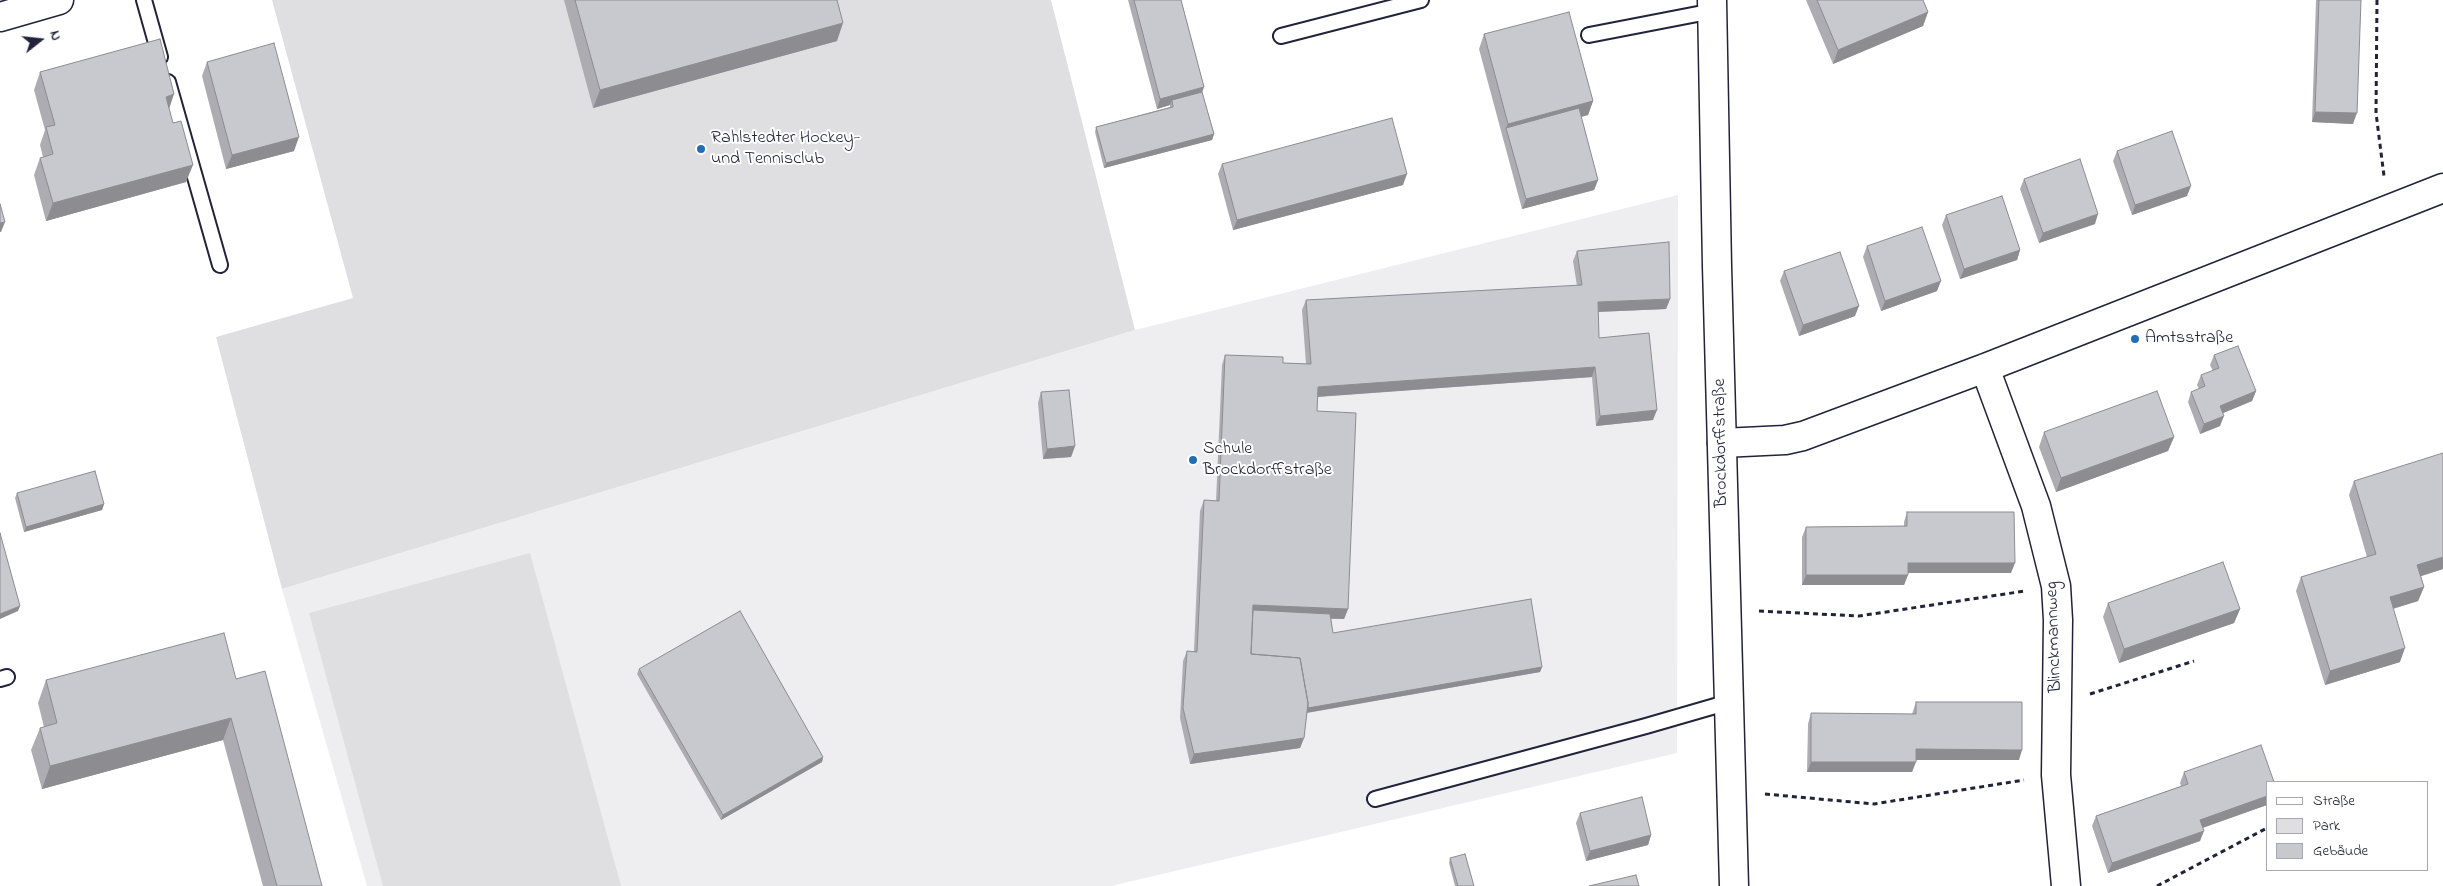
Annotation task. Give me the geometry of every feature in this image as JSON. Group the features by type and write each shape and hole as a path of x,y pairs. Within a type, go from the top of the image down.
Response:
{"street":[{"path":"12,9 59,0"},
{"name":"Brockdorffstraße","path":"1713,6 1734,886"},
{"path":"1722,443 1785,440 1802,436 1985,368 2443,188"},
{"name":"Blinckmannweg","path":"1985,368 2036,506 2056,586 2058,620 2056,775 2066,886"}],"lane":[{"path":"144,0 220,265"},
{"path":"1281,36 1421,0"},
{"path":"1589,35 1713,6"},
{"path":"1375,799 1729,702"}],"path":[{"path":"2376,0 2376,114 2388,209"},
{"path":"1726,610 1859,616 2056,586"},
{"path":"2057,705 2194,661"},
{"path":"1733,792 1874,804 2056,775"},
{"path":"2157,886 2266,829"}],"shaded area":[{"name":"Schule Brockdorffstraße","path":"1678,195 1677,753 1111,886 367,886 282,589 1135,330"}],"green space":[{"name":"Rahlstedter Hockey- und Tennisclub","path":"272,0 1051,0 1135,330 282,589 216,337 353,298"},
{"path":"530,553 621,886 383,886 309,613"}],"building":[{"path":"575,0 837,0 843,23 600,90"},
{"path":"1134,0 1181,0 1204,87 1160,99"},
{"path":"1817,0 1923,0 1928,12 1838,50"},
{"path":"2319,0 2361,0 2357,113 2315,112"},
{"path":"1569,12 1593,101 1508,124 1484,34"},
{"path":"160,39 174,94 166,97 173,123 181,121 193,165 53,203 40,158 53,154 46,127 55,125 40,72"},
{"path":"274,43 299,137 232,155 207,62"},
{"path":"1202,92 1214,134 1106,163 1096,127 1173,107 1172,100"},
{"path":"1579,108 1598,180 1526,199 1506,128"},
{"path":"1392,118 1407,174 1237,220 1222,164"},
{"path":"2172,131 2191,186 2135,205 2117,151"},
{"path":"2080,159 2098,214 2043,233 2024,179"},
{"path":"2002,196 2020,250 1964,269 1946,215"},
{"path":"0,204 5,222 0,223"},
{"path":"1922,227 1941,281 1885,301 1867,246"},
{"path":"1669,242 1670,299 1598,302 1599,338 1649,333 1657,410 1600,416 1595,367 1318,387 1317,411 1356,413 1348,609 1253,605 1251,654 1300,658 1308,703 1304,738 1194,754 1183,708 1187,651 1197,652 1204,500 1219,501 1225,355 1283,357 1283,363 1311,364 1306,300 1582,285 1577,251"},
{"path":"1840,252 1859,306 1803,325 1784,271"},
{"path":"2238,346 2256,391 2220,406 2224,416 2204,424 2191,392 2205,386 2201,375 2219,368 2214,355"},
{"path":"1069,390 1075,446 1047,449 1041,392"},
{"path":"2157,391 2174,437 2061,478 2044,432"},
{"path":"2443,453 2443,557 2417,565 2424,587 2390,597 2405,648 2330,671 2301,577 2376,554 2354,481"},
{"path":"95,471 104,504 26,527 17,493"},
{"path":"1907,512 2014,512 2015,563 1908,563 1908,575 1806,575 1806,527 1907,526"},
{"path":"0,533 20,606 0,614"},
{"path":"2223,562 2240,609 2124,649 2108,603"},
{"path":"1531,599 1542,667 1308,708 1300,658 1251,654 1253,610 1330,614 1333,633"},
{"path":"740,611 823,757 723,815 639,669"},
{"path":"224,633 236,679 265,671 322,886 277,886 231,718 50,766 40,728 57,723 46,680"},
{"path":"1916,702 2022,702 2022,750 1916,749 1916,762 1811,762 1811,713 1916,714"},
{"path":"2261,745 2274,781 2266,781 2266,796 2200,820 2204,831 2112,863 2096,816 2188,784 2184,772"},
{"path":"1642,797 1651,835 1590,851 1580,813"},
{"path":"1465,854 1474,886 1458,886 1450,858"},
{"path":"1636,875 1639,886 1589,886"}],"place":[{"name":"Rahlstedter Hockey- und Tennisclub","path":"701,149"},
{"name":"Amtsstraße","path":"2135,339"},
{"name":"Schule Brockdorffstraße","path":"1193,460"}]}
